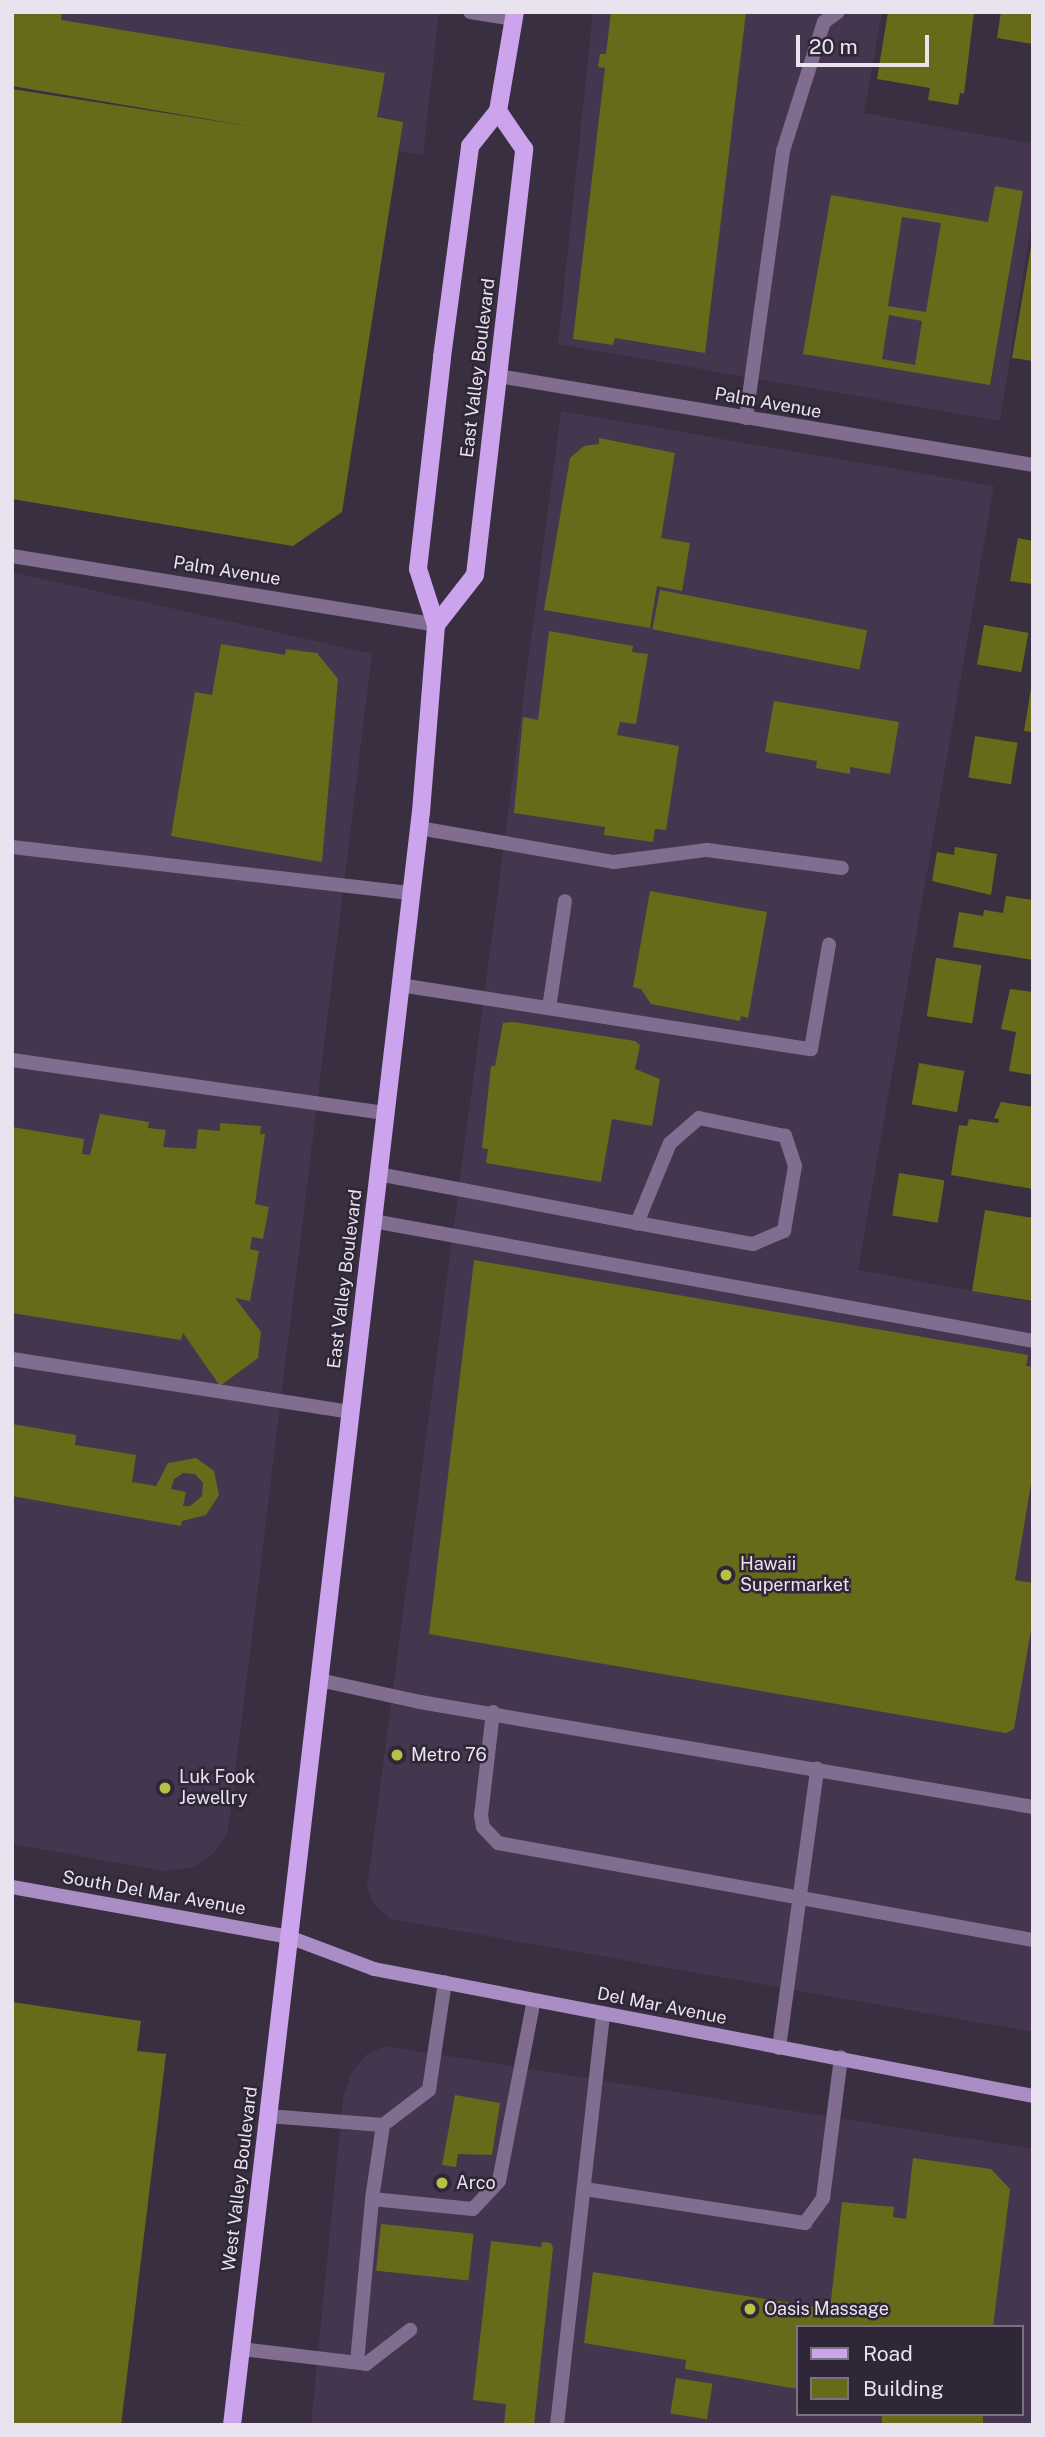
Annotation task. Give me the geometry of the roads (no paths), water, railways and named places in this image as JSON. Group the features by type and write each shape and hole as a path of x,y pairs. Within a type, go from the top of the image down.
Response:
{"main road":[{"name":"East Valley Boulevard","path":"289,1937 419,828 436,625 418,569 444,344 470,146 498,111 515,16"},
{"name":"East Valley Boulevard","path":"436,625 475,575 524,149 498,111"},
{"name":"South Del Mar Avenue","path":"12,1887 289,1937"},
{"name":"Del Mar Avenue","path":"289,1937 374,1969 1033,2095"},
{"name":"West Valley Boulevard","path":"232,2425 289,1937"}],"street":[{"path":"470,12 515,16"},
{"path":"746,418 783,151 824,22 838,12"},
{"name":"Palm Avenue","path":"498,376 1033,465"},
{"name":"Palm Avenue","path":"12,556 436,625"},
{"path":"419,828 614,862 707,850 842,868"},
{"path":"12,848 411,894"},
{"path":"549,1008 565,901"},
{"path":"400,985 811,1049 830,945"},
{"path":"12,1060 386,1113"},
{"path":"378,1174 638,1223 753,1244 784,1231 795,1166 785,1136 699,1118 670,1143 638,1223"},
{"path":"373,1221 1033,1341"},
{"path":"12,1359 351,1412"},
{"path":"319,1680 1033,1808"},
{"path":"493,1712 481,1815 483,1827 498,1843 1033,1940"},
{"path":"779,2048 802,1898 817,1769"},
{"path":"268,2116 383,2125 429,2090 445,1982"},
{"path":"372,2199 473,2209 499,2181 534,2000"},
{"path":"556,2425 603,2014"},
{"path":"584,2189 805,2223 823,2198 841,2057"},
{"path":"357,2362 372,2199 383,2125"},
{"path":"241,2349 366,2364 410,2330"}],"place":[{"name":"Hawaii Supermarket","path":"726,1575"},
{"name":"Metro 76","path":"397,1755"},
{"name":"Luk Fook Jewellry","path":"165,1788"},
{"name":"Arco","path":"442,2183"},
{"name":"Oasis Massage","path":"750,2309"}]}
